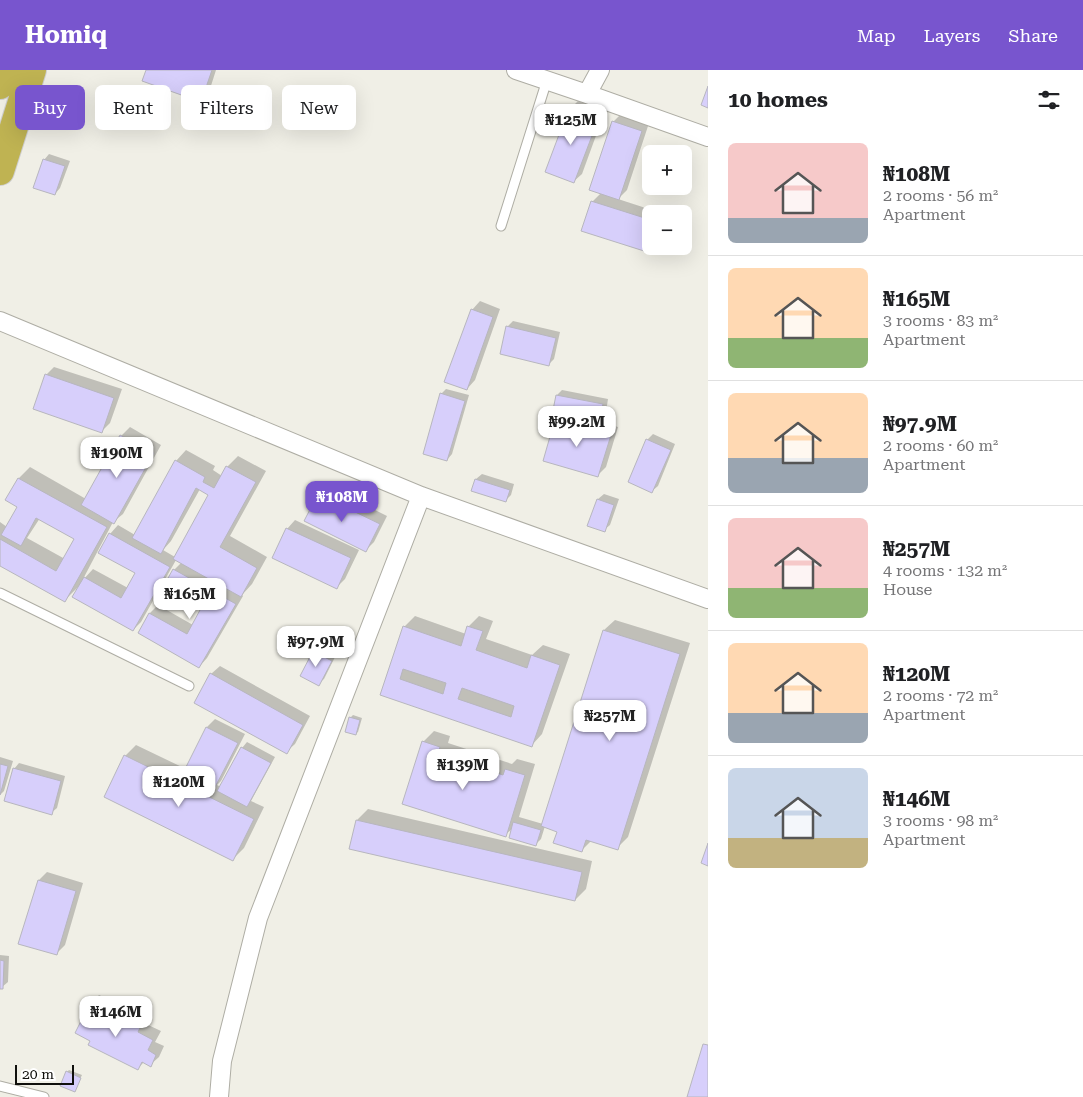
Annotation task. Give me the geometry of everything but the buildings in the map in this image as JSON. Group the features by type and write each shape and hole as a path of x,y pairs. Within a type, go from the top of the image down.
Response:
{"highway":[{"path":"0,86 5,70"},
{"path":"0,171 32,70"}],"street":[{"path":"516,70 708,137"},
{"path":"586,94 600,70"},
{"path":"0,321 421,496 708,599"},
{"path":"219,1097 222,1061 258,918 421,496"}],"lane":[{"path":"501,226 547,80"},
{"path":"0,593 189,686"},
{"path":"0,1086 44,1097"}]}
